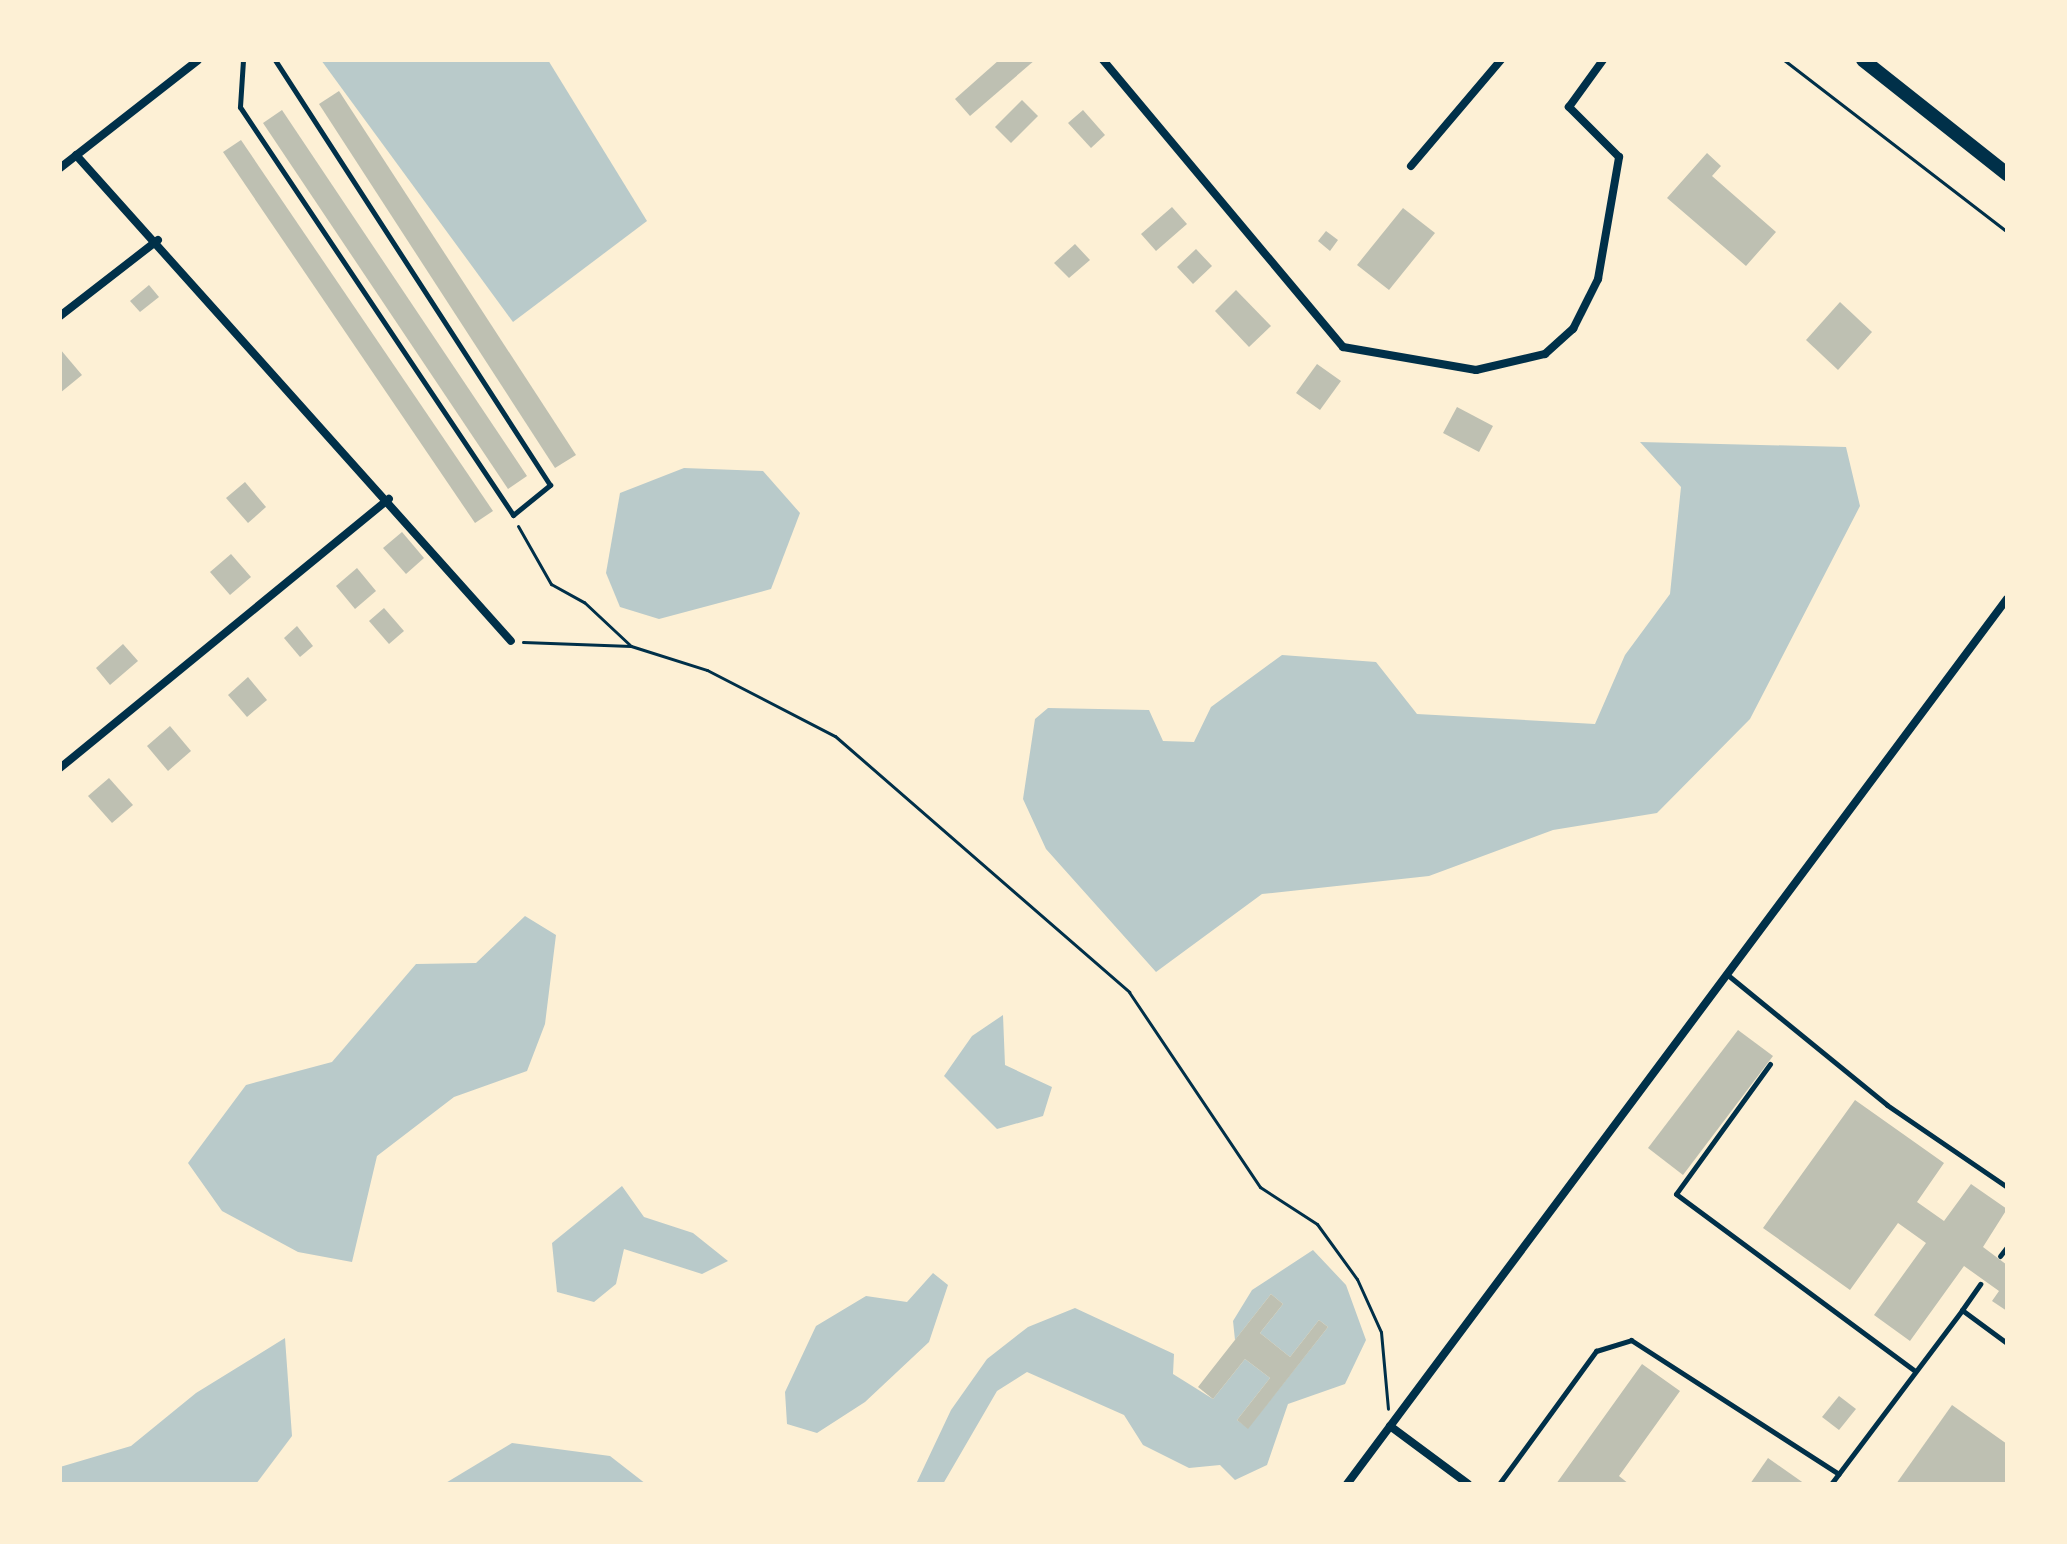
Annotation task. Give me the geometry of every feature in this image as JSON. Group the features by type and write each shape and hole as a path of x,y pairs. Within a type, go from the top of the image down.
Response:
{"street":[{"path":"60,168 198,60"},
{"path":"1103,60 1343,347 1476,370 1545,354 1573,329 1598,279 1619,157 1569,107 1603,60"},
{"path":"1411,166 1501,60"},
{"path":"1863,60 2007,174"},
{"path":"76,155 158,240 511,641"},
{"path":"60,316 158,240"},
{"path":"60,768 389,499"},
{"path":"1347,1484 1729,976 2007,599"},
{"path":"1390,1426 1468,1484"}],"lane":[{"path":"243,60 240,107 513,515 550,485 275,60"},
{"path":"1729,976 1887,1105 2007,1187"},
{"path":"1770,1064 1676,1194 1915,1371"},
{"path":"2000,1256 2007,1247"},
{"path":"1831,1484 1980,1284"},
{"path":"1962,1310 2007,1343"},
{"path":"1499,1484 1596,1351 1631,1340 1839,1474"}],"path":[{"path":"1784,60 2007,232"},
{"path":"513,515 551,584 584,602 631,646"},
{"path":"511,641 631,646 707,670 835,736 1129,992 1260,1187 1317,1224 1357,1279 1381,1332 1390,1426"}],"shaded area":[{"path":"321,60 548,60 647,221 513,322"},
{"path":"1640,442 1846,447 1860,506 1750,719 1657,813 1553,830 1429,876 1262,894 1156,972 1046,849 1023,799 1035,719 1048,708 1149,710 1163,741 1194,742 1211,707 1282,655 1376,662 1417,714 1595,724 1625,655 1670,594 1681,487"},
{"path":"684,468 763,471 800,513 771,589 659,619 620,607 606,573 620,493"},
{"path":"525,916 556,935 545,1024 527,1071 454,1097 377,1156 352,1262 298,1252 222,1211 188,1163 246,1085 332,1062 416,964 476,963"},
{"path":"1003,1015 1005,1065 1052,1087 1043,1116 997,1129 944,1076 972,1036"},
{"path":"622,1186 644,1217 693,1233 728,1261 702,1274 624,1249 616,1284 594,1302 557,1292 552,1243"},
{"path":"1313,1250 1346,1285 1366,1340 1345,1384 1288,1404 1267,1465 1235,1480 1220,1465 1189,1468 1143,1445 1124,1415 1027,1372 997,1391 943,1484 916,1484 951,1410 987,1359 1028,1327 1075,1308 1174,1354 1173,1374 1213,1399 1245,1359 1270,1378 1237,1420 1248,1428 1328,1327 1319,1320 1290,1357 1260,1333 1283,1304 1271,1294 1235,1340 1233,1321 1252,1290"},
{"path":"933,1273 948,1285 929,1342 865,1402 817,1433 787,1424 785,1392 816,1326 866,1296 907,1302"},
{"path":"285,1338 292,1436 256,1484 60,1484 60,1467 131,1446 196,1393"},
{"path":"512,1443 610,1456 646,1484 444,1484"}],"building":[{"path":"999,60 1035,60 970,116 955,99"},
{"path":"339,91 576,455 555,468 319,104"},
{"path":"1022,100 1038,116 1011,143 995,127"},
{"path":"282,110 527,476 508,489 263,123"},
{"path":"1083,110 1105,135 1091,148 1068,123"},
{"path":"241,140 493,511 475,523 223,152"},
{"path":"1707,153 1721,166 1712,176 1776,232 1746,266 1667,198"},
{"path":"1172,207 1187,224 1156,251 1141,234"},
{"path":"1403,208 1435,233 1389,290 1357,265"},
{"path":"1326,231 1338,240 1330,251 1318,241"},
{"path":"1075,244 1090,260 1069,278 1054,263"},
{"path":"1196,249 1212,266 1193,284 1177,267"},
{"path":"149,285 159,297 140,312 130,301"},
{"path":"1236,290 1271,326 1249,347 1215,311"},
{"path":"1840,302 1872,332 1838,370 1806,340"},
{"path":"60,349 82,375 60,393"},
{"path":"1317,364 1341,381 1320,410 1296,393"},
{"path":"1457,407 1493,426 1479,452 1443,433"},
{"path":"245,482 266,507 248,523 226,498"},
{"path":"402,532 424,558 406,574 383,548"},
{"path":"231,554 251,577 230,595 210,572"},
{"path":"357,568 376,591 355,609 336,586"},
{"path":"384,608 404,631 389,644 369,621"},
{"path":"297,626 313,646 300,657 284,638"},
{"path":"123,644 138,661 110,685 96,668"},
{"path":"248,677 267,700 247,717 228,695"},
{"path":"170,726 191,751 168,771 147,746"},
{"path":"109,778 133,805 112,823 88,796"},
{"path":"1738,1030 1773,1056 1683,1175 1648,1148"},
{"path":"1855,1100 1944,1163 1917,1202 1944,1221 1971,1184 2007,1209 1983,1247 2007,1265 2007,1311 1992,1301 1999,1291 1964,1266 1910,1341 1874,1315 1926,1243 1898,1223 1850,1290 1763,1228"},
{"path":"1271,1294 1283,1304 1260,1333 1290,1357 1319,1320 1328,1327 1248,1429 1237,1420 1270,1378 1245,1359 1213,1399 1198,1387"},
{"path":"1642,1364 1680,1391 1619,1476 1629,1484 1556,1484"},
{"path":"1839,1396 1856,1409 1839,1430 1822,1417"},
{"path":"1952,1405 2007,1444 2007,1484 1896,1484"},
{"path":"1768,1458 1805,1484 1750,1484"}]}
